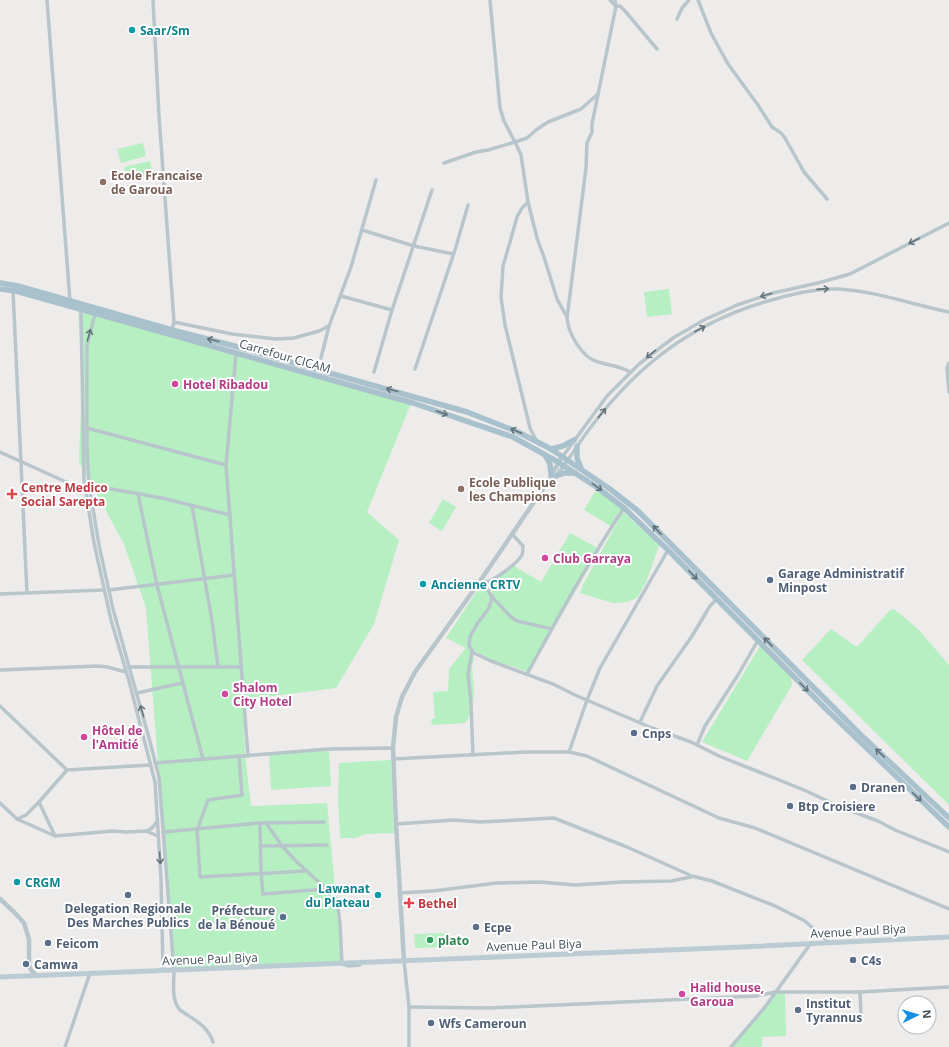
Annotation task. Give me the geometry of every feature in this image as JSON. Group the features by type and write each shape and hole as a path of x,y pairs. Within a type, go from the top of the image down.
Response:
{"main road":[{"path":"0,283 18,286 467,412 518,432 551,449 581,468 622,498 647,520 860,734 949,818"},
{"name":"Carrefour CICAM","path":"0,289 13,291 413,403 513,437 558,462 598,488 624,508 834,716 949,827"},
{"path":"551,449 576,443 576,458 581,468"},
{"path":"545,455 550,464 553,475 576,473"},
{"name":"Avenue Paul Biya","path":"0,977 342,964 404,960 949,937"}],"street":[{"path":"47,0 70,301"},
{"path":"154,0 159,116 174,322 172,330"},
{"path":"490,0 500,108 504,121 521,154 528,202 536,238 544,257 552,285 572,333 582,352 596,362 624,368 630,372"},
{"path":"610,0 616,6 620,6 625,11 657,49"},
{"path":"567,318 586,168 587,143 592,132 592,124 616,6 615,0"},
{"path":"677,19 682,8 689,0"},
{"path":"698,0 711,33 728,64 772,126 785,138 804,172 828,199"},
{"path":"444,163 476,152 488,150 527,138 548,122 579,110 599,94"},
{"path":"321,358 329,326 351,267 376,180"},
{"path":"374,372 392,310 432,190"},
{"path":"528,202 522,208 517,217 504,266 501,297 505,325 524,406 530,428 536,441"},
{"path":"415,369 454,254 468,205"},
{"path":"409,1047 409,1007 404,960 393,748 396,717 402,697 415,672 478,584 547,483 553,475 564,466 576,443 607,396 638,362 673,338 704,320 732,307 773,293 839,278 949,223"},
{"path":"362,230 414,246 454,254"},
{"path":"553,475 562,456 576,443 628,382 643,369 687,336 725,317 756,304 804,292 829,289 855,291 949,312"},
{"path":"13,291 27,593"},
{"path":"341,296 392,310"},
{"path":"80,310 84,480 94,543 137,693 159,777 175,1001 177,1006 206,1029 211,1035 213,1042"},
{"path":"95,314 86,345 87,428 90,485 98,545 111,620 155,782 163,930 163,970"},
{"path":"174,322 232,334 276,339 294,338 319,331 329,326"},
{"path":"236,354 226,465 248,756"},
{"path":"638,362 643,369"},
{"path":"949,364 947,368 949,392"},
{"path":"87,428 226,465"},
{"path":"0,452 86,491"},
{"path":"90,485 162,498 230,515"},
{"path":"138,494 156,585 203,759"},
{"path":"192,506 212,621 218,667"},
{"path":"527,674 581,577 611,526 624,508"},
{"path":"478,584 484,584 518,560 522,554 523,546 512,534"},
{"path":"569,752 600,668 668,550"},
{"path":"0,594 107,590 234,575"},
{"path":"484,584 492,598 517,621 552,629"},
{"path":"473,755 468,674 472,651 469,644 470,637 477,624 489,608 492,598"},
{"path":"640,722 657,686 696,630 710,606 717,599"},
{"path":"697,745 705,726 738,675 758,640"},
{"path":"472,651 491,661 553,684 587,700 949,852"},
{"path":"0,670 98,666 126,672"},
{"path":"129,667 178,668 241,666"},
{"path":"137,693 182,683"},
{"path":"0,706 67,770"},
{"path":"155,763 329,749 393,748"},
{"path":"393,759 525,752 569,752 594,759 719,818 755,828 949,909"},
{"path":"239,756 242,795 208,800 197,828 200,877 261,872 305,871"},
{"path":"18,819 26,815 39,802 67,770 150,765"},
{"path":"39,802 55,836"},
{"path":"0,803 18,819 55,836 146,830 151,829 157,822"},
{"path":"396,824 454,820 480,822 554,818 627,847 692,876 738,890 805,921 828,942"},
{"path":"163,832 260,823 324,822"},
{"path":"260,823 263,894 326,889"},
{"path":"266,823 282,846 305,871 337,899 342,964"},
{"path":"146,830 158,836"},
{"path":"260,846 327,846"},
{"path":"400,893 433,891 497,883 540,882 575,885 670,881 692,876"},
{"path":"0,899 20,919 26,928 30,950 29,965 31,970 37,976"},
{"path":"731,1047 776,992 811,943"},
{"path":"21,977 29,965"},
{"path":"65,1047 90,973"},
{"path":"409,1007 497,1008 756,996 776,992 860,992 949,987"},
{"path":"860,992 861,1016"}],"green space":[{"path":"143,143 146,156 121,163 117,149"},
{"path":"150,161 153,174 127,181 124,167"},
{"path":"669,289 672,314 647,317 644,292"},
{"path":"78,308 412,401 367,512 399,540 374,624 336,688 243,700 245,754 251,806 327,803 342,964 174,971 146,608 124,544 79,462 82,383"},
{"path":"598,490 622,510 611,526 584,510 594,493"},
{"path":"443,499 456,507 442,531 429,523"},
{"path":"623,512 647,534 660,543 647,580 638,597 628,602 613,603 580,593 584,583"},
{"path":"570,533 594,546 599,551 528,672 492,660 473,649 474,661 472,664 474,694 472,709 469,716 465,723 432,725 431,719 435,718 433,692 448,691 449,669 466,648 446,638 484,580 488,579 487,584 490,592 493,594 488,583 512,565 541,582"},
{"path":"894,609 918,629 949,665 949,805 802,660 831,629 857,647 890,610"},
{"path":"762,643 791,675 792,685 747,761 702,742"},
{"path":"329,751 331,786 271,790 269,754"},
{"path":"391,760 394,833 366,834 356,838 340,838 338,800 339,763"},
{"name":"plato","path":"444,933 445,947 415,948 414,934"},
{"path":"776,992 785,993 786,1036 762,1037 762,1047 731,1047"}],"place":[{"name":"Saar/Sm","path":"132,30"},
{"name":"Ecole Francaise de Garoua","path":"103,182"},
{"name":"Hotel Ribadou","path":"175,384"},
{"name":"Ecole Publique les Champions","path":"461,489"},
{"name":"Centre Medico Social Sarepta","path":"12,494"},
{"name":"Club Garraya","path":"545,558"},
{"name":"Garage Administratif Minpost","path":"770,580"},
{"name":"Ancienne CRTV","path":"423,584"},
{"name":"Shalom City Hotel","path":"225,694"},
{"name":"Cnps","path":"634,733"},
{"name":"Hôtel de l'Amitié","path":"84,737"},
{"name":"Dranen","path":"853,787"},
{"name":"Btp Croisiere","path":"790,806"},
{"name":"CRGM","path":"17,882"},
{"name":"Delegation Regionale Des Marches Publics","path":"128,895"},
{"name":"Lawanat du Plateau","path":"378,895"},
{"name":"Bethel","path":"409,903"},
{"name":"Préfecture de la Bénoué","path":"283,917"},
{"name":"Ecpe","path":"476,927"},
{"name":"plato","path":"430,940"},
{"name":"Feicom","path":"48,943"},
{"name":"C4s","path":"853,960"},
{"name":"Camwa","path":"26,964"},
{"name":"Halid house, Garoua","path":"682,994"},
{"name":"Institut Tyrannus","path":"798,1010"},
{"name":"Wfs Cameroun","path":"431,1023"}]}
